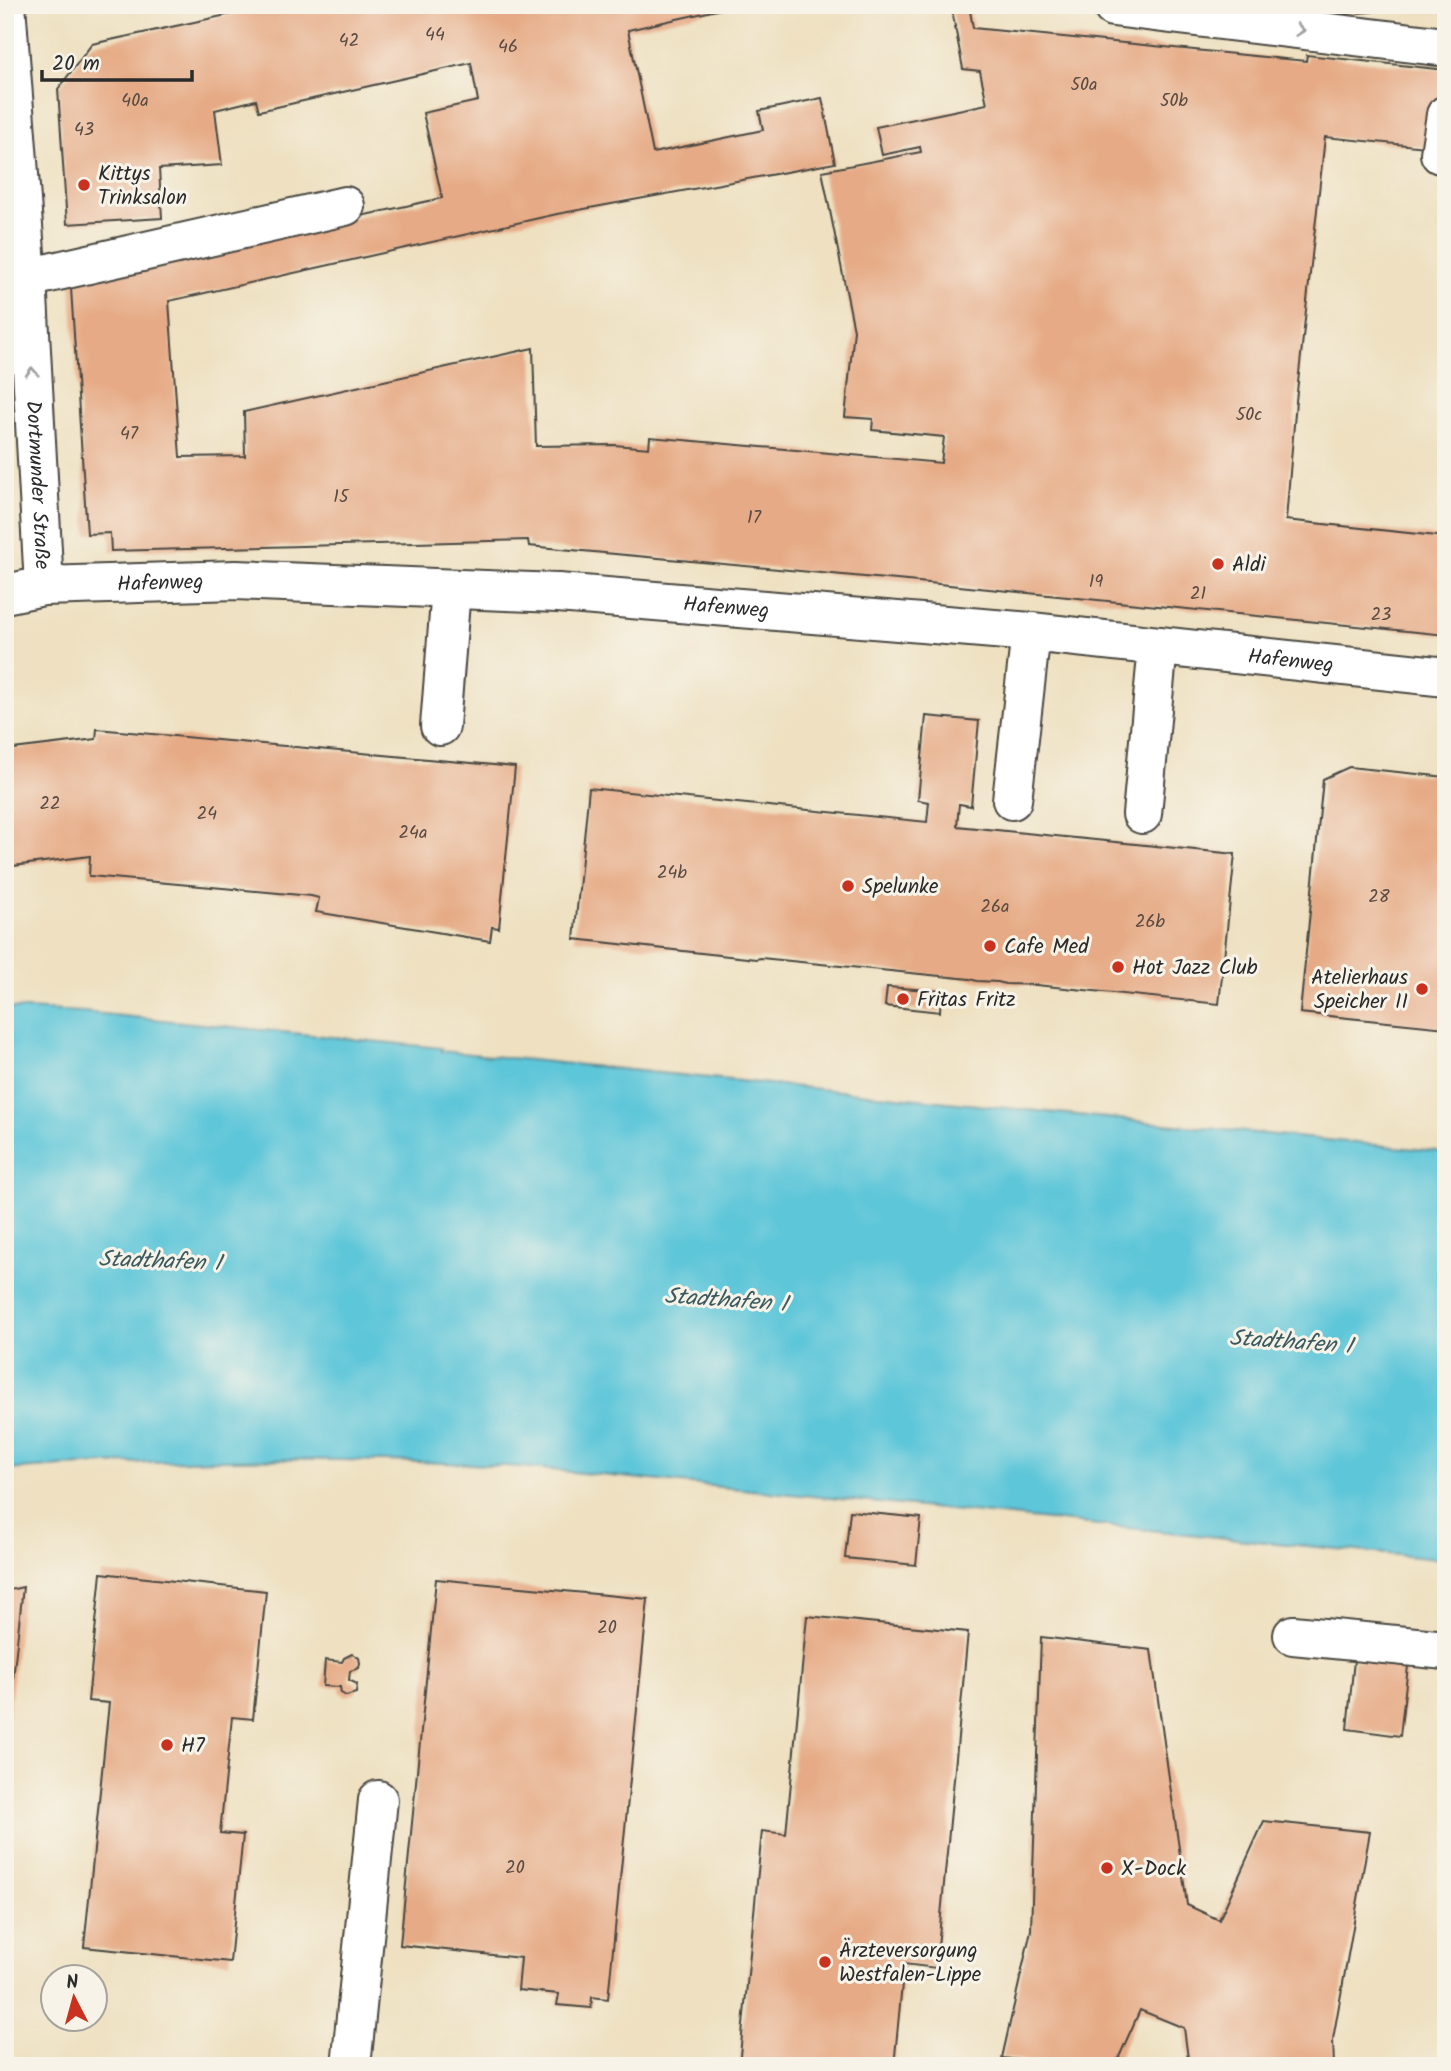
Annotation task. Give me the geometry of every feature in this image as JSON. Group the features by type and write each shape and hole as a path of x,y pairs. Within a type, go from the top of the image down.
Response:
{"street":[{"name":"Dortmunder Straße","path":"6,5 27,278 44,586"},
{"path":"1112,5 1209,20 1446,47"},
{"path":"1440,154 1446,115"},
{"path":"27,278 345,206"},
{"name":"Hafenweg","path":"5,594 44,586 236,580 558,593 1031,632 1446,677"},
{"path":"440,726 451,589"},
{"path":"1012,800 1031,632"},
{"path":"1142,814 1158,646"},
{"path":"1293,1636 1446,1650"},
{"path":"351,2066 378,1800"}],"water":[{"name":"Stadthafen 1","path":"5,1008 83,1012 442,1048 441,1051 1446,1152 1446,1560 522,1467 393,1461 199,1460 5,1470"}],"building":[{"path":"273,5 739,5 628,30 653,153 763,130 759,111 822,98 835,163 557,214 169,301 180,457 245,456 244,412 533,348 536,446 614,445 649,448 650,437 941,463 944,437 872,430 873,419 845,417 854,330 822,171 921,152 920,147 882,155 876,127 987,104 980,71 963,69 951,5 969,5 973,28 1306,61 1307,55 1446,70 1446,149 1325,137 1296,401 1286,520 1446,537 1446,635 529,546 528,540 111,551 110,533 87,534 70,273 325,224 442,198 423,113 478,101 471,63 259,111 256,100 215,110 222,165 159,169 162,218 67,224 58,89 92,44"},
{"path":"1262,5 1407,5 1407,6 1340,14"},
{"path":"926,716 979,721 971,806 959,804 957,826 1235,854 1219,1004 574,939 589,788 927,822 929,802 918,800"},
{"path":"97,729 515,767 499,928 492,927 490,941 316,912 319,898 311,896 89,876 90,856 5,867 5,750 96,739"},
{"path":"1349,767 1446,777 1446,1028 1300,1013 1323,779"},
{"path":"887,987 941,991 940,1012 885,1006"},
{"path":"850,1511 921,1518 916,1565 845,1558"},
{"name":"H7","path":"101,1573 266,1591 253,1719 232,1717 220,1833 243,1835 230,1962 84,1947 109,1703 88,1701"},
{"path":"436,1579 648,1599 608,1999 592,1997 591,2008 557,2005 559,1994 518,1990 521,1958 400,1945"},
{"path":"23,1587 9,1716 5,1717 5,1591"},
{"path":"807,1616 968,1632 936,1968 904,1964 894,2066 739,2066 762,1831 786,1834"},
{"name":"X-Dock","path":"1041,1637 1151,1650 1187,1905 1219,1920 1264,1821 1370,1832 1333,2039 1334,2066 1189,2066 1184,2028 1140,2010 1115,2066 1071,2066 1002,2058 1031,1930"},
{"path":"352,1654 359,1658 360,1663 359,1668 350,1671 349,1680 357,1684 356,1693 346,1696 341,1693 340,1687 323,1686 325,1660 342,1662"},
{"path":"1354,1660 1408,1666 1400,1736 1347,1729"}],"place":[{"name":"Kittys Trinksalon","path":"84,185"},
{"name":"Aldi","path":"1218,564"},
{"name":"Spelunke","path":"848,886"},
{"name":"Cafe Med","path":"990,946"},
{"name":"Hot Jazz Club","path":"1118,967"},
{"name":"Atelierhaus Speicher II","path":"1422,989"},
{"name":"Fritas Fritz","path":"903,999"},
{"name":"H7","path":"167,1745"},
{"name":"X-Dock","path":"1107,1868"},
{"name":"Ärzteversorgung Westfalen-Lippe","path":"825,1962"}]}
